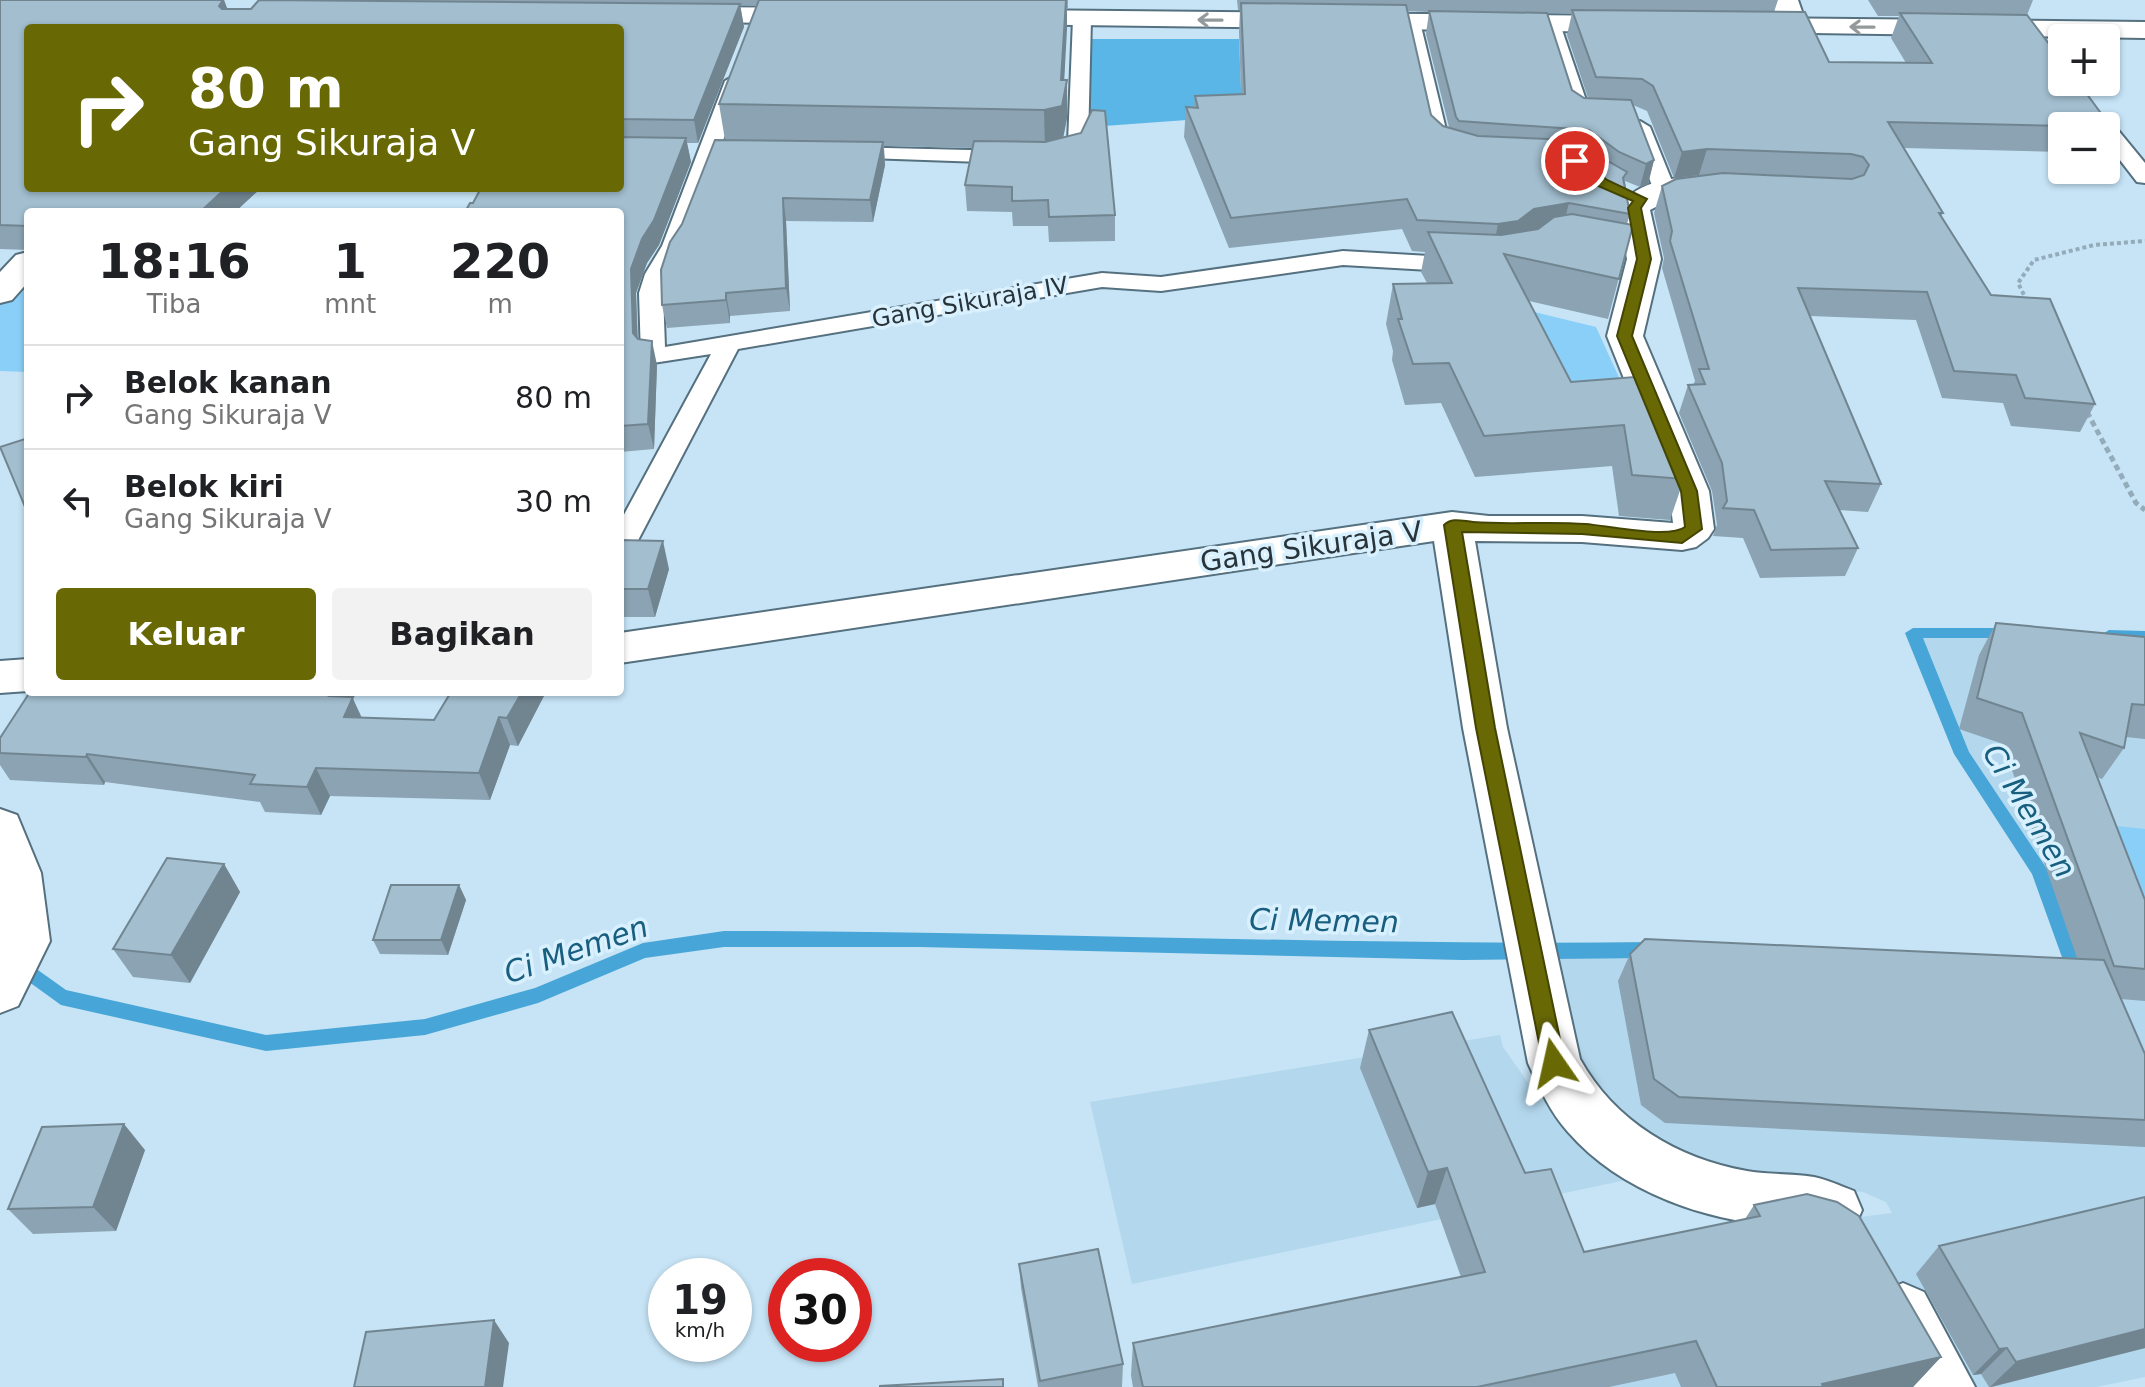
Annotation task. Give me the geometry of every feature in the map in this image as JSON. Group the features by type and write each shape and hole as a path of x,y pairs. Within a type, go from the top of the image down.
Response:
{"main road":[{"path":"1733,26 1789,13 2048,36"},
{"path":"659,15 758,22 837,16"},
{"path":"975,18 1657,25"},
{"path":"2042,36 2145,30"},
{"path":"2120,47 2145,53"},
{"path":"1641,194 1707,187 1746,188"},
{"name":"Gang Sikuraja V","path":"624,647 1452,525 1489,529 1582,529 1682,537 1694,529 1689,491 1625,336 1634,208 1641,194"},
{"path":"0,293 24,266"},
{"path":"1452,525 1485,728 1554,1063 1564,1086 1612,1138 1659,1170 1728,1195 1827,1206 1843,1214 1871,1256 1945,1387"},
{"path":"0,677 24,675"},
{"path":"0,828 17,873 25,941 0,991"}],"lane":[{"path":"829,152 1045,158 1073,151 1080,133 1082,19"},
{"path":"1411,22 1439,144 1447,151 1461,155"},
{"path":"1551,24 1580,112 1635,114 1641,194"},
{"name":"Gang Sikuraja IV","path":"745,56 716,152 673,246 661,264 651,293 653,356 1102,280 1161,284 1343,258 1492,265"},
{"path":"2120,146 2145,177"},
{"path":"679,151 716,152"},
{"path":"624,540 728,344"}],"path":[{"path":"2033,311 2018,283 2034,260 2094,245 2145,241"},
{"path":"2084,407 2136,503 2145,510"}],"shaded area":[{"path":"1088,39 1239,39 1242,116 1090,127"},
{"path":"0,275 24,276 24,372 0,371"},
{"path":"1501,304 1596,327 1633,408 1556,414"},
{"path":"1918,635 2145,645 2145,1377 2096,1387 1133,1387 1131,1375 1727,1253 1820,1222 1892,1213 1886,1202 1863,1192 1750,1183 1691,1173 1581,1087 1549,955 2083,980 2046,870 1966,752"},
{"path":"2107,825 2145,829 2145,939"},
{"path":"1500,1035 1503,1047 1536,1094 1636,1178 1132,1284 1090,1102"}],"building":[{"path":"0,0 223,0 219,6 222,9 251,9 259,0 740,4 694,120 624,119 624,24 24,24 24,192 222,192 204,208 24,208 24,226 0,225"},
{"path":"759,0 1066,0 1061,80 1067,80 1062,106 1044,110 719,104"},
{"path":"1241,3 1406,5 1431,115 1443,126 1478,136 1571,140 1627,172 1623,178 1630,214 1569,203 1534,209 1518,221 1498,224 1417,220 1407,199 1231,218 1186,107 1198,108 1195,96 1245,94"},
{"path":"1572,10 1805,12 1829,62 1932,63 1900,13 2027,15 2048,43 2048,96 2088,96 2100,112 2048,112 2048,126 1888,122 1943,213 1939,213 1991,295 2050,299 2095,404 2025,398 2016,375 1954,371 1927,292 1798,288 1881,484 1825,481 1858,548 1771,550 1754,510 1723,508 1727,501 1722,463 1688,385 1705,384 1699,369 1709,369 1670,241 1672,231 1662,186 1676,179 1723,173 1852,179 1864,175 1869,165 1863,157 1851,154 1707,149 1682,152 1653,86 1642,79 1596,77"},
{"path":"1429,11 1547,13 1572,90 1584,98 1631,100 1654,160 1646,164 1619,152 1589,130 1459,121"},
{"path":"1092,110 1105,111 1115,215 1049,217 1048,200 1012,201 1012,187 965,185 974,141 1045,142 1081,133"},
{"path":"624,137 686,138 631,269 633,333 638,339 652,341 648,424 624,426 624,208 467,208 479,192 624,192"},
{"path":"715,140 883,142 870,200 783,198 786,288 726,293 726,300 662,305 661,270 670,242 682,224"},
{"path":"1572,214 1633,225 1619,279 1504,254 1571,382 1648,376 1680,451 1684,479 1632,475 1624,425 1484,436 1449,363 1413,364 1398,319 1402,319 1393,284 1452,283 1428,232 1501,235 1538,229 1554,217"},
{"path":"24,439 24,504 0,447"},
{"path":"624,540 663,541 648,589 624,589"},
{"path":"1996,623 2145,637 2145,705 2132,704 2124,748 2080,733 2145,900 2145,969 2114,966 2022,713 1977,698"},
{"path":"27,696 353,697 344,717 434,720 449,696 520,696 507,718 499,717 479,773 316,768 307,787 250,784 255,775 87,754 86,757 0,753 0,738"},
{"path":"167,858 224,864 171,955 113,949"},
{"path":"391,885 459,885 441,940 373,940"},
{"path":"1645,939 2104,960 2145,1054 2145,1120 1679,1097 1654,1079 1630,954"},
{"path":"1452,1012 1525,1173 1551,1169 1584,1252 1760,1216 1754,1205 1807,1194 1837,1202 1859,1216 1941,1357 1822,1384 1823,1387 1717,1387 1696,1341 1477,1387 1143,1387 1133,1343 1485,1272 1447,1168 1428,1172 1369,1030"},
{"path":"124,1124 93,1207 8,1209 42,1127"},
{"path":"2145,1197 2145,1329 2016,1362 2007,1348 1999,1349 1939,1246"},
{"path":"1098,1249 1123,1364 1040,1381 1019,1264"},
{"path":"494,1320 485,1387 354,1387 366,1332"},
{"path":"1003,1379 1003,1387 880,1387 880,1386"}],"waterway":[{"name":"Ci Memen","path":"2010,633 1913,633 1962,754 2040,872 2075,968 2066,967"},
{"name":"Ci Memen","path":"2109,635 2145,636"},
{"name":"Ci Memen","path":"0,951 61,997 266,1043 425,1027 538,995 643,951 724,939 919,939 1462,952 1655,950"}],"route":[{"path":"1554,1063 1485,728 1470,620 1452,525 1489,529 1582,529 1664,537 1682,537 1694,529 1689,491 1625,336 1644,259 1634,208 1640,199 1618,192 1580,168 1575,161"}]}
